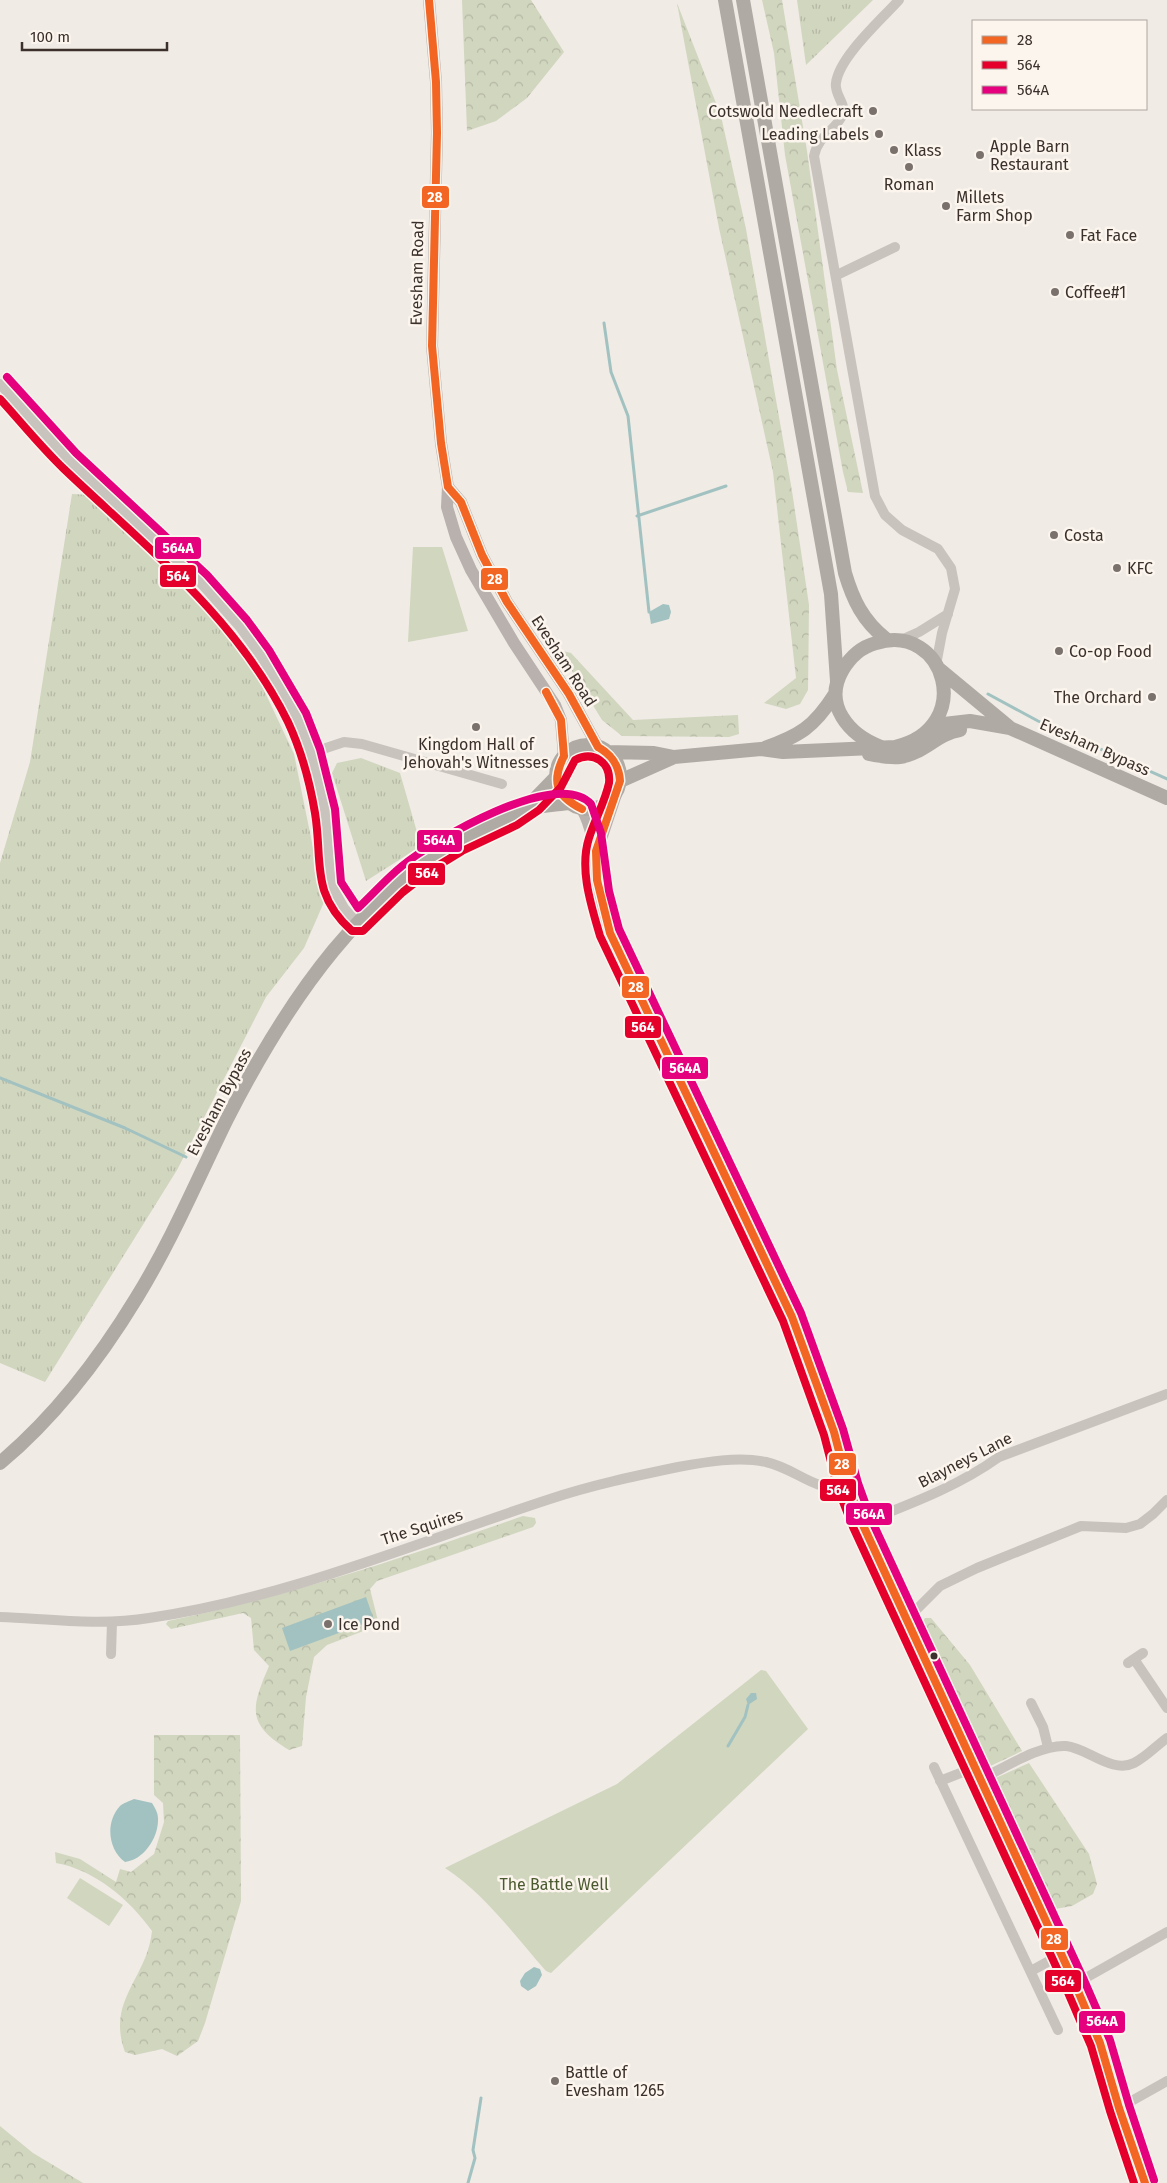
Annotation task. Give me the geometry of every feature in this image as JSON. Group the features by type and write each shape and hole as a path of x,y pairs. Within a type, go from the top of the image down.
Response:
{"highway":[{"path":"725,0 831,594 836,687 845,722 854,734 865,741 881,747"},
{"path":"743,0 845,572 853,598 860,612 874,630 886,640"},
{"path":"674,756 618,788 603,806 594,809 582,809 568,803 557,788 558,766 564,756 572,749 582,746 674,756 761,749 783,752 849,750 906,744 929,731 940,712 944,687 937,667 932,658 916,645 901,640 886,640 858,651 848,662 821,716 810,726 779,743 761,749"},
{"name":"Evesham Bypass","path":"937,667 1010,728"},
{"name":"Evesham Bypass","path":"929,731 944,724 970,721 1010,728 1167,798"},
{"path":"849,750 901,757 922,750 945,734 968,729 995,732 1019,740 1034,739"},
{"path":"602,749 618,766 618,788"},
{"name":"Evesham Bypass","path":"524,810 556,777"},
{"name":"Evesham Bypass","path":"0,1463 56,1410 98,1356 138,1296 256,1064 297,1000 357,923 394,886 438,853 473,833 524,810 568,803"}],"main road":[{"name":"Evesham Road","path":"428,0 435,73 437,134 432,346 441,443 448,487 447,507 456,537 488,601 555,705 561,720 564,756"},
{"name":"Evesham Road","path":"448,487 461,502 482,555 508,602 569,694 602,749"},
{"path":"596,851 618,788"},
{"path":"582,809 591,827 596,851 597,880 610,933 792,1317 834,1432 848,1486 862,1523 1075,1984 1100,2043 1119,2108 1145,2183"}],"street":[{"path":"899,0 845,63 835,86 844,112 836,125 820,139 816,147 815,165 875,496 885,515 902,530 938,549 951,568 955,589 937,667"},
{"path":"836,275 895,247"},
{"path":"0,384 69,460 200,582 240,627 280,687 297,718 311,753 325,811 331,885 340,903 357,923"},
{"path":"901,640 919,632 948,614"},
{"path":"311,753 344,742 362,744 502,784"},
{"name":"Blayneys Lane","path":"862,1523 938,1494 976,1474 999,1457 1167,1394"},
{"name":"The Squires","path":"0,1617 112,1622 192,1611 254,1596 449,1534 552,1498 616,1481 681,1467 741,1460 766,1462 797,1473 819,1487 831,1489 848,1486"},
{"path":"907,1619 940,1586 970,1571 1073,1528 1083,1526 1126,1528 1140,1524 1167,1500"},
{"path":"111,1654 112,1622"},
{"path":"1135,1659 1167,1708"},
{"path":"1031,1703 1043,1727 1048,1747"},
{"path":"940,1781 978,1773 1048,1747 1074,1748 1116,1766 1126,1766 1150,1752 1167,1738"},
{"path":"934,1767 1058,2030"},
{"path":"1075,1984 1167,1932"},
{"path":"1031,1971 1062,1954"},
{"path":"1119,2108 1167,2081"}],"green space":[{"path":"462,0 531,0 564,52 527,98 496,121 467,131"},
{"path":"762,0 782,0 807,151 837,370 863,493 848,492 843,472 785,155 774,53"},
{"path":"797,0 873,0 806,65"},
{"path":"677,3 721,116 746,229 792,491 809,605 808,690 800,704 786,709 764,703 796,678 773,472 719,228"},
{"path":"72,494 92,495 188,584 246,652 294,754 324,902 304,948 266,997 177,1170 45,1382 0,1363 0,863 30,762"},
{"path":"413,547 442,547 468,631 408,642"},
{"path":"559,650 571,653 633,720 738,715 739,734 729,737 622,736 602,720"},
{"path":"361,758 400,773 421,846 366,881 332,773 337,763"},
{"path":"523,1516 535,1518 536,1523 533,1527 377,1581 370,1589 379,1625 327,1645 314,1657 306,1697 302,1746 289,1750 265,1732 256,1714 258,1693 269,1666 254,1650 251,1618 243,1613 171,1629 166,1624 168,1621 303,1588"},
{"path":"925,1618 931,1618 970,1665 1022,1751 984,1769 921,1634 920,1626"},
{"name":"The Battle Well","path":"761,1670 766,1671 808,1729 551,1973 546,1971 473,1890 445,1868 617,1784"},
{"path":"154,1735 240,1735 241,1901 198,2041 177,2056 162,2049 135,2055 125,2052 120,2034 120,2018 124,2004 149,1948 152,1931 133,1908 110,1888 84,1872 56,1863 55,1852 80,1859 116,1882 120,1869 131,1872 154,1854 164,1822 163,1803 154,1795"},
{"path":"1029,1763 1089,1854 1097,1884 1093,1894 1072,1906 1055,1909 1049,1903 989,1781"},
{"path":"80,1878 123,1905 109,1926 67,1898"},
{"path":"0,2126 33,2153 83,2183 0,2183"}],"water":[{"path":"663,604 669,605 671,612 669,619 651,624 649,612"},
{"name":"Ice Pond","path":"366,1597 374,1620 290,1651 282,1628"},
{"path":"751,1693 756,1693 757,1699 748,1705 746,1699"},
{"path":"134,1799 152,1803 157,1814 158,1825 153,1840 144,1852 138,1857 125,1862 119,1857 112,1843 110,1835 112,1820 120,1806"},
{"path":"534,1967 540,1969 542,1975 536,1986 528,1991 521,1986 520,1981 525,1973"}],"waterway":[{"path":"604,323 611,372 628,416 649,612"},
{"path":"637,516 726,486"},
{"path":"988,694 1038,721 1167,779"},
{"path":"0,1078 125,1128 186,1157"},
{"path":"728,1746 745,1717 748,1705"},
{"path":"468,2183 475,2158 473,2150 481,2098"}],"transit line":[{"name":"28","path":"429,0 436,82 437,133 432,346 441,443 448,487 461,502 482,555 507,602 569,694 598,747"},
{"name":"564A","path":"7,377 76,453 207,575 247,620 269,650 306,713 320,749 335,809 341,882 358,908 396,871 417,855 466,826 495,812 524,801 551,795 574,795 591,804 601,833 609,891 619,929 801,1313 843,1429 858,1483 871,1519 1110,2040 1154,2180"},
{"name":"564","path":"0,399 56,461 188,586 243,650 267,684 288,722 304,767 315,813 319,862 324,890 339,917 352,931 363,931 403,892 431,870 462,851 517,825 539,810 561,787 575,760 589,757 600,760 604,764 609,776 609,783 589,838 585,862 587,887 600,936 783,1321 824,1435 838,1489 853,1527 1091,2046 1134,2183"},
{"name":"28","path":"546,692 561,720 564,756"},
{"name":"28","path":"598,747 614,761 620,781 596,851 597,880 610,933 792,1317 834,1432 848,1486 862,1523 1075,1984 1100,2043 1119,2108 1145,2183"},
{"name":"28","path":"564,756 558,773 558,787 566,799 582,809"}],"place":[{"name":"Cotswold Needlecraft","path":"873,111"},
{"name":"Leading Labels","path":"879,134"},
{"name":"Klass","path":"894,150"},
{"name":"Apple Barn Restaurant","path":"980,155"},
{"name":"Roman","path":"909,167"},
{"name":"Millets Farm Shop","path":"946,206"},
{"name":"Fat Face","path":"1070,235"},
{"name":"Coffee#1","path":"1055,292"},
{"name":"Costa","path":"1054,535"},
{"name":"KFC","path":"1117,568"},
{"name":"Co-op Food","path":"1059,651"},
{"name":"The Orchard","path":"1152,697"},
{"name":"Kingdom Hall of Jehovah's Witnesses","path":"476,727"},
{"name":"Ice Pond","path":"328,1624"},
{"name":"Battle of Evesham 1265","path":"555,2081"}]}
